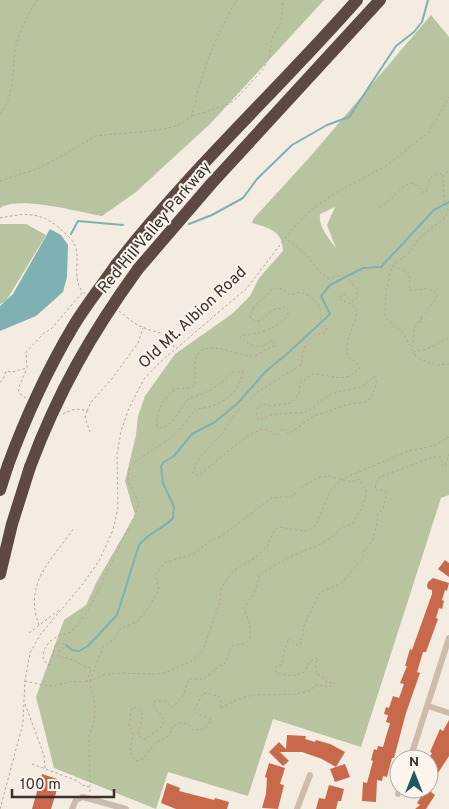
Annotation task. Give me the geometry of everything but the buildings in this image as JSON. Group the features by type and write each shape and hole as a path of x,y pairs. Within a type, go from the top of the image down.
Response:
{"highway":[{"name":"Red Hill Valley Parkway","path":"0,490 20,435 42,386 73,326 116,265 139,235 357,0"},
{"name":"Red Hill Valley Parkway","path":"0,574 12,524 41,437 68,379 106,313 138,269 210,184 380,0"}],"street":[{"path":"413,749 449,638"},
{"path":"428,706 449,713"},
{"path":"297,809 310,775"},
{"path":"72,809 76,800 83,797 126,809"}],"path":[{"path":"0,114 8,101 12,88 16,48 20,32 28,13 37,0"},
{"path":"192,116 200,83 217,37 237,0"},
{"path":"0,181 39,168 95,136 158,130 177,126 192,116 229,104 239,96 264,68 270,55 272,38 281,22 283,0"},
{"name":"Old Mt. Albion Road","path":"0,809 23,723 25,680 30,653 40,635 100,561 113,530 118,507 117,456 121,431 129,408 144,379 176,348 247,288 285,238 311,210 337,192 386,166 429,132 449,97"},
{"path":"449,170 444,175 442,182 447,208 446,217 417,241 408,254 392,266 386,290 385,315 403,333 417,358 437,365 449,364"},
{"path":"379,207 386,205 397,191 409,184 414,184 424,193 427,191 430,177 440,173 444,175"},
{"path":"0,218 20,214 37,215 54,222 73,241 76,249 77,278 83,293 90,296"},
{"path":"90,798 89,736 94,723 94,705 89,681 91,668 69,657 58,657 59,652 64,648 64,644 59,643 55,645 50,665 43,659 44,650 46,645 55,638 71,632 87,613 135,515 139,502 130,486 129,469 139,458 166,442 176,433 195,409 214,406 231,397 240,383 243,372 232,372 211,390 187,400 169,424 162,428 157,426 156,421 158,413 168,395 176,390 186,389 195,385 196,358 206,348 215,347 234,353 256,355 274,346 273,340 271,340 265,346 255,347 243,341 240,337 264,332 288,316 289,310 286,307 272,310 260,321 253,320 250,317 254,306 274,288 282,289 290,295 300,292 313,298 321,310 323,318 320,325 327,328 325,333 314,334 304,346 302,364 262,389 235,413 223,433 199,458 193,471 195,475 198,476 225,456 246,437 260,430 269,430 277,436 283,428 288,434 314,416 346,405 364,402 373,396 377,383 374,376 363,386 331,394 308,411 272,414 260,420 257,418 258,407 262,404 277,406 296,400 300,384 312,374 343,378 351,376 360,368 356,362 348,357 347,350 348,336 354,324 356,311 351,304 339,300 343,294 354,300 358,297 356,289 347,276 327,278 307,256 285,238"},
{"path":"392,266 409,272 409,290 426,289 435,293 434,303 421,316 415,327 412,350"},
{"path":"0,382 6,371 12,372 27,368 26,352 83,293"},
{"path":"112,308 143,328 165,334 176,348"},
{"path":"87,411 138,343 143,328"},
{"path":"412,350 433,347 449,338"},
{"path":"25,680 53,686 69,682 89,681 104,675 117,673 164,673 190,662 203,650 220,602 221,590 233,571 255,558 267,547 279,526 304,531 310,530 316,525 329,492 342,479 408,452 433,446 449,437"},
{"path":"89,681 102,647 113,640 121,628 137,622 149,607 158,589 156,575 164,563 193,554 209,542 226,533 271,498 293,496 303,486 318,478 330,476 350,482 359,479 367,492 357,519 353,524 340,529 321,544 290,557 260,574 255,591 244,608 249,623 248,640 246,643 232,646 224,665 219,666 204,680 189,679 183,696 173,706 165,701 156,701 154,706 156,712 162,715 164,724 144,739 138,735 144,714 138,708 132,708 129,725 133,730 133,737 129,748 134,759 143,759 155,743 166,738 173,726 178,723 188,724 193,730 209,726 211,718 198,714 194,710 202,694 219,696 221,702 220,709 247,696 269,693 292,695 309,691 318,684 327,687 334,686 334,682 328,683 317,674 315,667 317,658 314,658 308,664 305,672 292,676 276,673 275,668 281,665 288,639 290,638 296,645 301,645 300,640 304,634 303,628 318,595 340,584 363,558 364,550 370,545 376,532 378,512 383,508 386,496 386,492 375,490 376,482 380,476 433,457 441,456 442,466 445,466 449,454"},
{"path":"39,626 34,613 37,583 42,571 74,528"},
{"path":"29,634 62,608"},
{"path":"24,701 44,755 45,768"},
{"path":"32,764 90,787"}],"green space":[{"path":"0,0 324,0 210,124 136,192 102,216 35,204 9,204 0,208"},
{"path":"431,15 449,37 449,495 441,498 361,747 273,719 248,796 168,772 156,809 54,768 36,697 64,620 86,605 96,583 135,515 125,481 136,435 138,416 145,396 175,354 232,314 250,296 259,278 283,251 281,239 274,231 252,223 254,218 309,158","holes":["335,207 327,225 336,248 325,232 320,219 320,214"]},
{"path":"0,224 26,224 46,235 6,301 0,304"}],"water":[{"path":"50,229 61,235 68,245 67,277 63,292 36,316 0,331 0,306 13,294"}],"waterway":[{"path":"189,224 212,215 243,198 257,179 292,145 327,125 349,117 396,46 414,32 422,22 428,0"},
{"path":"66,645 72,650 79,651 88,646 117,615 139,545 173,518 174,507 163,483 161,466 164,462 174,456 192,434 215,422 238,403 266,371 330,314 321,296 330,285 363,268 381,267 434,210 449,202"},
{"path":"71,234 78,221 123,225"}]}
